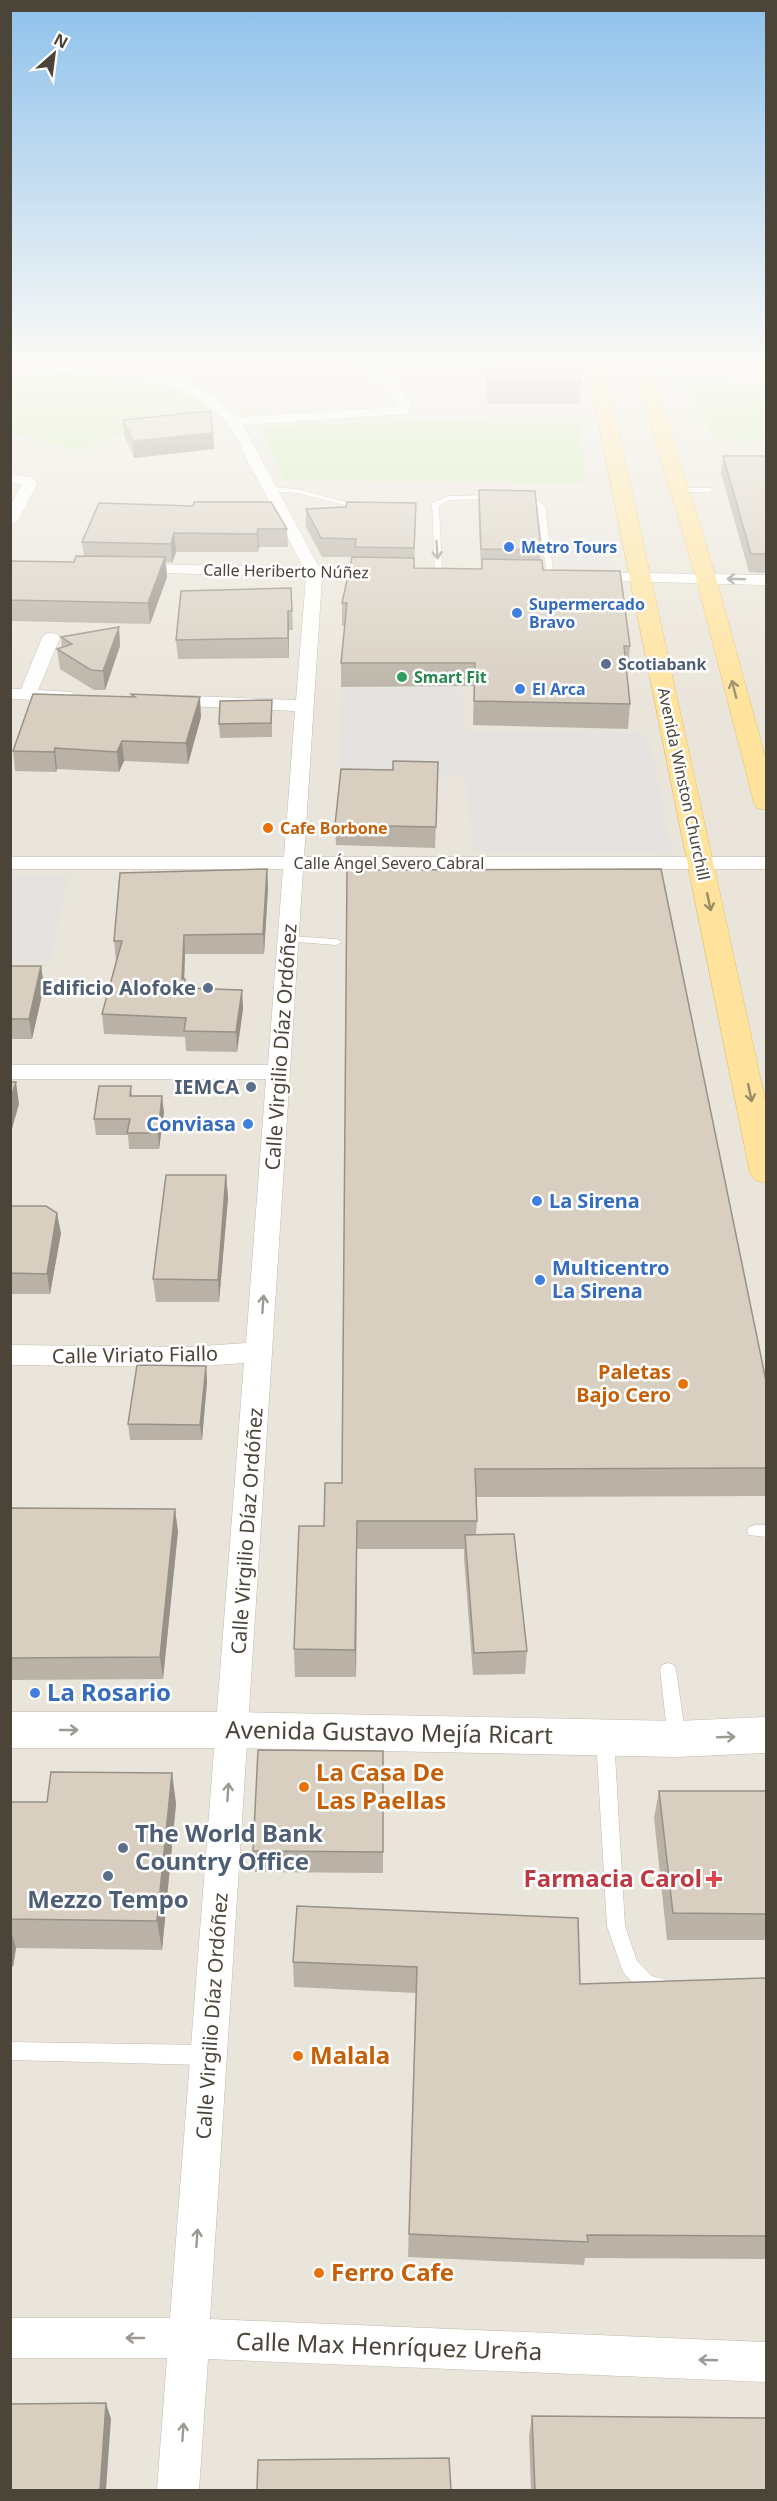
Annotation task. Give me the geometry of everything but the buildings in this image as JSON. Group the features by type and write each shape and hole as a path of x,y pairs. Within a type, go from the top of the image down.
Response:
{"main road":[{"name":"Avenida Winston Churchill","path":"619,477 674,745 766,1173"},
{"path":"675,477 758,745 765,792"}],"street":[{"path":"263,477 314,572"},
{"path":"10,478 23,478 30,484 10,521"},
{"name":"Calle Heriberto Núñez","path":"115,569 393,573"},
{"name":"Calle Virgilio Díaz Ordóñez","path":"178,2490 314,572"},
{"path":"556,576 766,580"},
{"path":"51,638 19,694 85,697"},
{"path":"143,699 306,706"},
{"name":"Calle Ángel Severo Cabral","path":"10,864 766,863"},
{"path":"10,1072 280,1072"},
{"name":"Calle Viriato Fiallo","path":"10,1356 189,1357 260,1352"},
{"name":"Avenida Gustavo Mejía Ricart","path":"10,1730 233,1730 677,1738 766,1735"},
{"name":"Calle Max Henríquez Ureña","path":"10,2338 189,2338 766,2362"}],"lane":[{"path":"269,489 297,491 348,506 374,510"},
{"path":"679,490 710,490"},
{"path":"438,573 435,505 449,498 489,497 528,498 541,506 556,576"},
{"path":"289,939 336,942"},
{"path":"668,1670 677,1738"},
{"path":"604,1737 616,1926 630,1966 647,1985 683,1988"},
{"path":"10,2051 210,2055"}],"shaded area":[{"path":"11,477 766,477 766,2490 11,2490"},
{"path":"555,533 604,533 612,569 559,568"},
{"path":"463,686 466,732 646,733 672,854 473,852 465,775 339,775 341,687"},
{"path":"11,875 69,875 50,962 11,962"}],"green space":[{"path":"283,477 585,477 586,482 285,481"}],"place":[{"name":"Metro Tours","path":"509,547"},
{"name":"Supermercado Bravo","path":"517,613"},
{"name":"Scotiabank","path":"606,664"},
{"name":"Smart Fit","path":"402,677"},
{"name":"El Arca","path":"520,689"},
{"name":"Cafe Borbone","path":"268,828"},
{"name":"Edificio Alofoke","path":"208,988"},
{"name":"IEMCA","path":"251,1087"},
{"name":"Conviasa","path":"248,1124"},
{"name":"La Sirena","path":"537,1201"},
{"name":"Multicentro La Sirena","path":"540,1280"},
{"name":"Paletas Bajo Cero","path":"683,1384"},
{"name":"La Rosario","path":"35,1693"},
{"name":"La Casa De Las Paellas","path":"304,1787"},
{"name":"The World Bank Country Office","path":"123,1848"},
{"name":"Mezzo Tempo","path":"108,1876"},
{"name":"Farmacia Carol","path":"714,1879"},
{"name":"Malala","path":"298,2056"},
{"name":"Ferro Cafe","path":"319,2273"}]}
